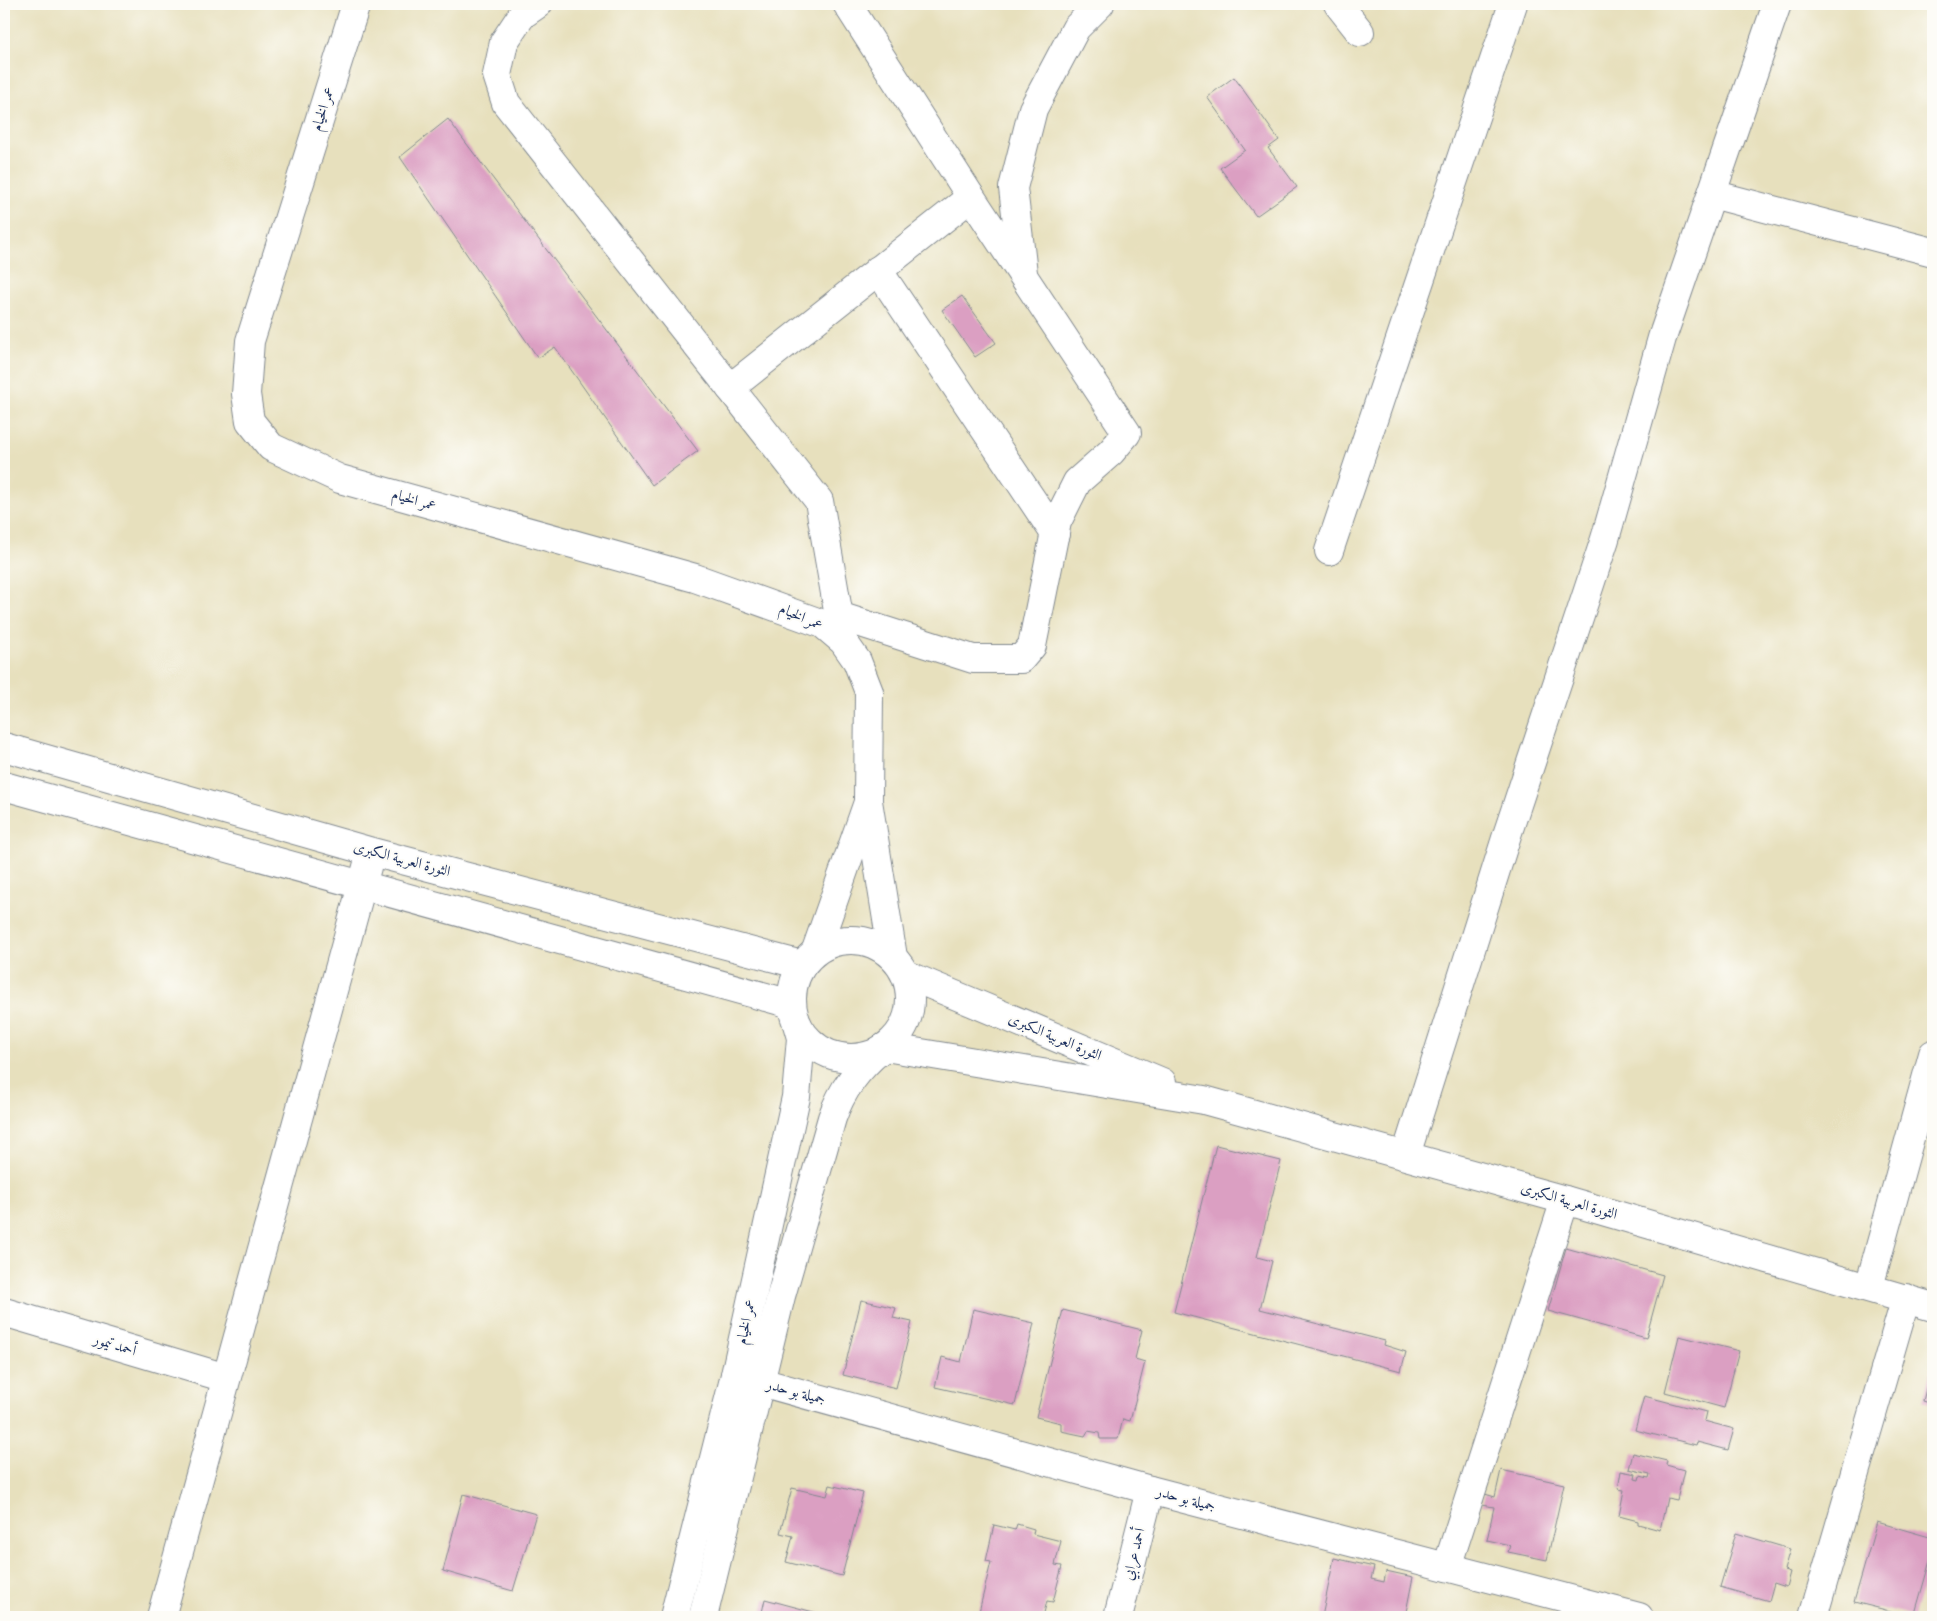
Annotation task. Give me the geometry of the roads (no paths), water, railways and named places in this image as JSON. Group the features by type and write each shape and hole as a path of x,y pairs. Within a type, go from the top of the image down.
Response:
{"street":[{"name":"عمر الخيام","path":"356,4 250,340 246,394 250,421 272,447 340,479 695,578 823,624 841,628 869,692 868,801 899,965"},
{"path":"531,7 504,42 498,75 506,103 819,501 841,628 973,659 1021,659 1032,646 1057,522 1077,482 1111,452 1127,433 971,197 847,4"},
{"path":"1024,277 1014,188 1033,109 1076,28 1100,4"},
{"path":"1338,4 1360,32"},
{"path":"1330,552 1513,4"},
{"path":"1406,1155 1507,835 1605,539 1662,338 1777,4"},
{"path":"1712,194 1933,252"},
{"path":"730,388 971,197"},
{"path":"878,270 1055,534"},
{"name":"الثورة العربية الكبرى","path":"4,746 372,852 809,958"},
{"path":"4,786 361,885 794,1014"},
{"name":"عمر الخيام","path":"809,958 868,801"},
{"path":"161,1617 361,885 372,852"},
{"path":"856,940 876,945 899,965 910,994 908,1014 899,1033 882,1049 866,1056 845,1058 825,1052 808,1040 794,1014 793,983 809,958 835,941 856,940"},
{"name":"الثورة العربية الكبرى","path":"899,965 1204,1100"},
{"name":"عمر الخيام","path":"703,1617 748,1379 796,1097 800,1038 794,1014"},
{"name":"عمر الخيام","path":"674,1617 748,1379 782,1296 837,1105 860,1068 882,1049"},
{"name":"الثورة العربية الكبرى","path":"882,1049 1204,1100 1565,1200 1933,1307"},
{"path":"1869,1287 1933,1054"},
{"path":"1446,1567 1565,1200"},
{"path":"1813,1617 1906,1298"},
{"name":"أحمد تيمور","path":"4,1312 226,1378"},
{"name":"جميلة بو حدر","path":"748,1379 1150,1490 1639,1617"},
{"name":"أحمد عرابي","path":"1118,1617 1150,1490"}]}
